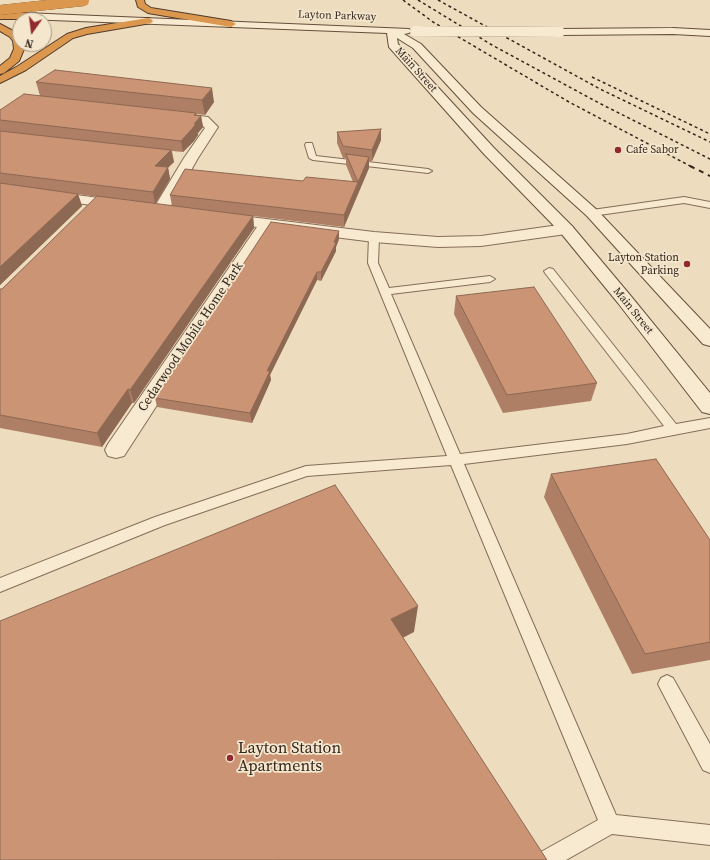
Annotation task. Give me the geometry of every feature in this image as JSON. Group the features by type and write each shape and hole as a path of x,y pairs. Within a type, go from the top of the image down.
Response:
{"highway":[{"path":"0,15 28,0"},
{"path":"140,0 141,6 148,10 231,24"},
{"path":"0,10 88,1"},
{"path":"0,15 12,15"},
{"path":"0,80 22,68 70,36 86,31 148,21"},
{"path":"0,27 16,38 19,47 18,54 11,63 0,71"}],"main road":[{"name":"Layton Parkway","path":"52,17 415,31 673,31 710,33"},
{"name":"Layton Parkway","path":"673,31 710,25"},
{"name":"Main Street","path":"391,30 417,46 477,110 592,213 710,340"},
{"name":"Main Street","path":"391,30 393,45 489,151 566,229 710,407"},
{"path":"0,189 91,207 155,210 212,127 204,120 158,115"},
{"path":"176,156 191,158"},
{"path":"213,218 374,237 438,242 482,241 566,229"},
{"name":"Cedarwood Mobile Home Park","path":"116,450 266,224"}],"lane":[{"path":"309,145 313,158 428,171"},
{"path":"592,213 684,200 710,205"},
{"path":"374,237 373,262 385,292 610,824"},
{"path":"550,271 673,429"},
{"path":"385,292 490,279"},
{"path":"0,584 160,521 306,471 456,460 627,439 710,423"},
{"path":"667,684 710,763"},
{"path":"546,860 610,824 710,835"}],"building":[{"path":"55,70 212,88 202,100 36,82"},
{"path":"24,94 196,113 194,115 201,116 181,141 0,120 0,110"},
{"path":"381,129 372,150 343,146 337,132"},
{"path":"0,131 171,150 155,166 168,167 153,192 0,173"},
{"path":"346,154 369,157 344,215 170,195 185,169 303,181 306,177 358,182"},
{"path":"0,183 78,194 0,267"},
{"path":"97,196 253,216 130,390 128,389 97,433 0,415 0,289 2,289"},
{"path":"271,222 339,231 334,242 336,243 321,272 317,272 267,371 270,371 250,413 155,398"},
{"path":"534,287 597,383 507,395 456,296"},
{"path":"656,459 710,540 710,642 645,654 551,474"},
{"name":"Layton Station Apartments","path":"335,485 418,606 391,619 547,860 0,860 0,621"}],"railway":[{"path":"403,0 433,22 569,102 692,167"},
{"path":"418,0 492,45 599,103 710,159"},
{"path":"438,0 600,89 710,142"},
{"path":"592,77 710,134"},
{"path":"692,167 710,176"}],"place":[{"name":"Cafe Sabor","path":"618,150"},
{"name":"Layton Station Parking","path":"687,264"},
{"name":"Layton Station Apartments","path":"230,758"}]}
